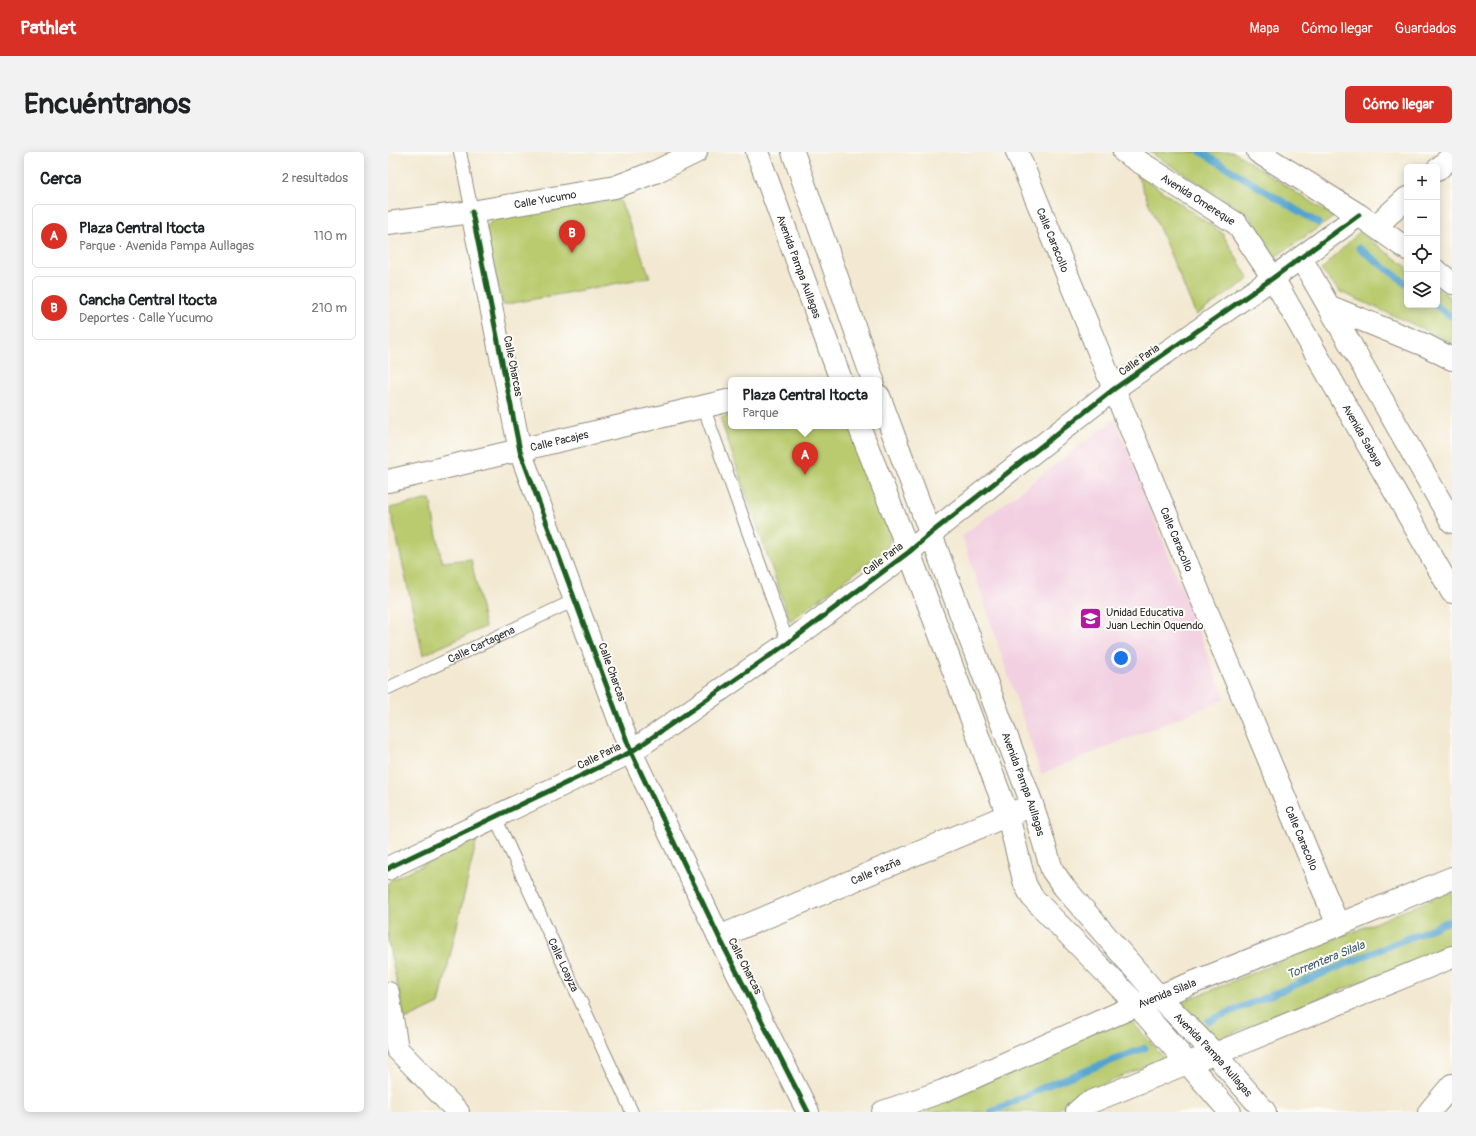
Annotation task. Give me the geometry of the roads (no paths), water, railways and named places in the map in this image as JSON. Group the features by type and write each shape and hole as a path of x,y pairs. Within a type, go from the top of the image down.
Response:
{"street":[{"name":"Calle Yucumo","path":"388,223 472,212 616,187 655,172 696,152"},
{"name":"Avenida Pampa Aullagas","path":"757,152 836,377"},
{"path":"793,152 871,373 848,377"},
{"name":"Calle Caracollo","path":"1017,152 1114,389 1338,925"},
{"name":"Avenida Omereque","path":"1124,152 1237,224 1273,278"},
{"path":"1258,152 1368,220 1404,247"},
{"path":"1440,167 1452,156"},
{"name":"Calle Paria","path":"388,869 631,752 788,643 909,552 1114,389 1301,258 1404,200"},
{"name":"Calle Charcas","path":"472,212 520,451 631,752 719,937 808,1112"},
{"path":"1301,258 1452,522"},
{"path":"1438,272 1452,283"},
{"name":"Avenida Sabaya","path":"1273,278 1452,592"},
{"path":"1330,307 1427,346 1452,359"},
{"name":"Calle Pacajes","path":"388,481 728,401"},
{"name":"Avenida Pampa Aullagas","path":"882,404 1032,804 1052,870 1064,887 1159,998 1215,1054 1265,1112"},
{"path":"860,429 909,552 1008,816 1025,884 1032,897 1137,1005 1230,1112"},
{"name":"Calle Pazña","path":"719,937 1008,816 1032,804"},
{"name":"Avenida Silala","path":"884,1112 943,1091 1137,1005 1159,998 1452,878"},
{"path":"1077,1112 1086,1104 1187,1063 1215,1054 1452,957"},
{"path":"388,993 397,1049 458,1112"},
{"path":"1429,1112 1452,1085"}],"lane":[{"name":"Calle Charcas","path":"460,152 472,212"},
{"path":"703,406 788,643"},
{"name":"Calle Cartagena","path":"388,688 575,600"},
{"name":"Calle Loayza","path":"495,817 632,1112"}],"waterway":[{"path":"1201,152 1318,223"},
{"path":"1359,248 1404,282"},
{"path":"1439,308 1452,317"},
{"name":"Torrentera Silala","path":"1208,1021 1452,920"},
{"name":"Torrentera Silala","path":"991,1112 1051,1084 1145,1048"}],"place":[{"name":"Cancha Central Itocta","path":"572,253"},
{"name":"Plaza Central Itocta","path":"805,475"},
{"name":"Unidad Educativa Juan Lechin Oquendo","path":"1091,618"}]}
